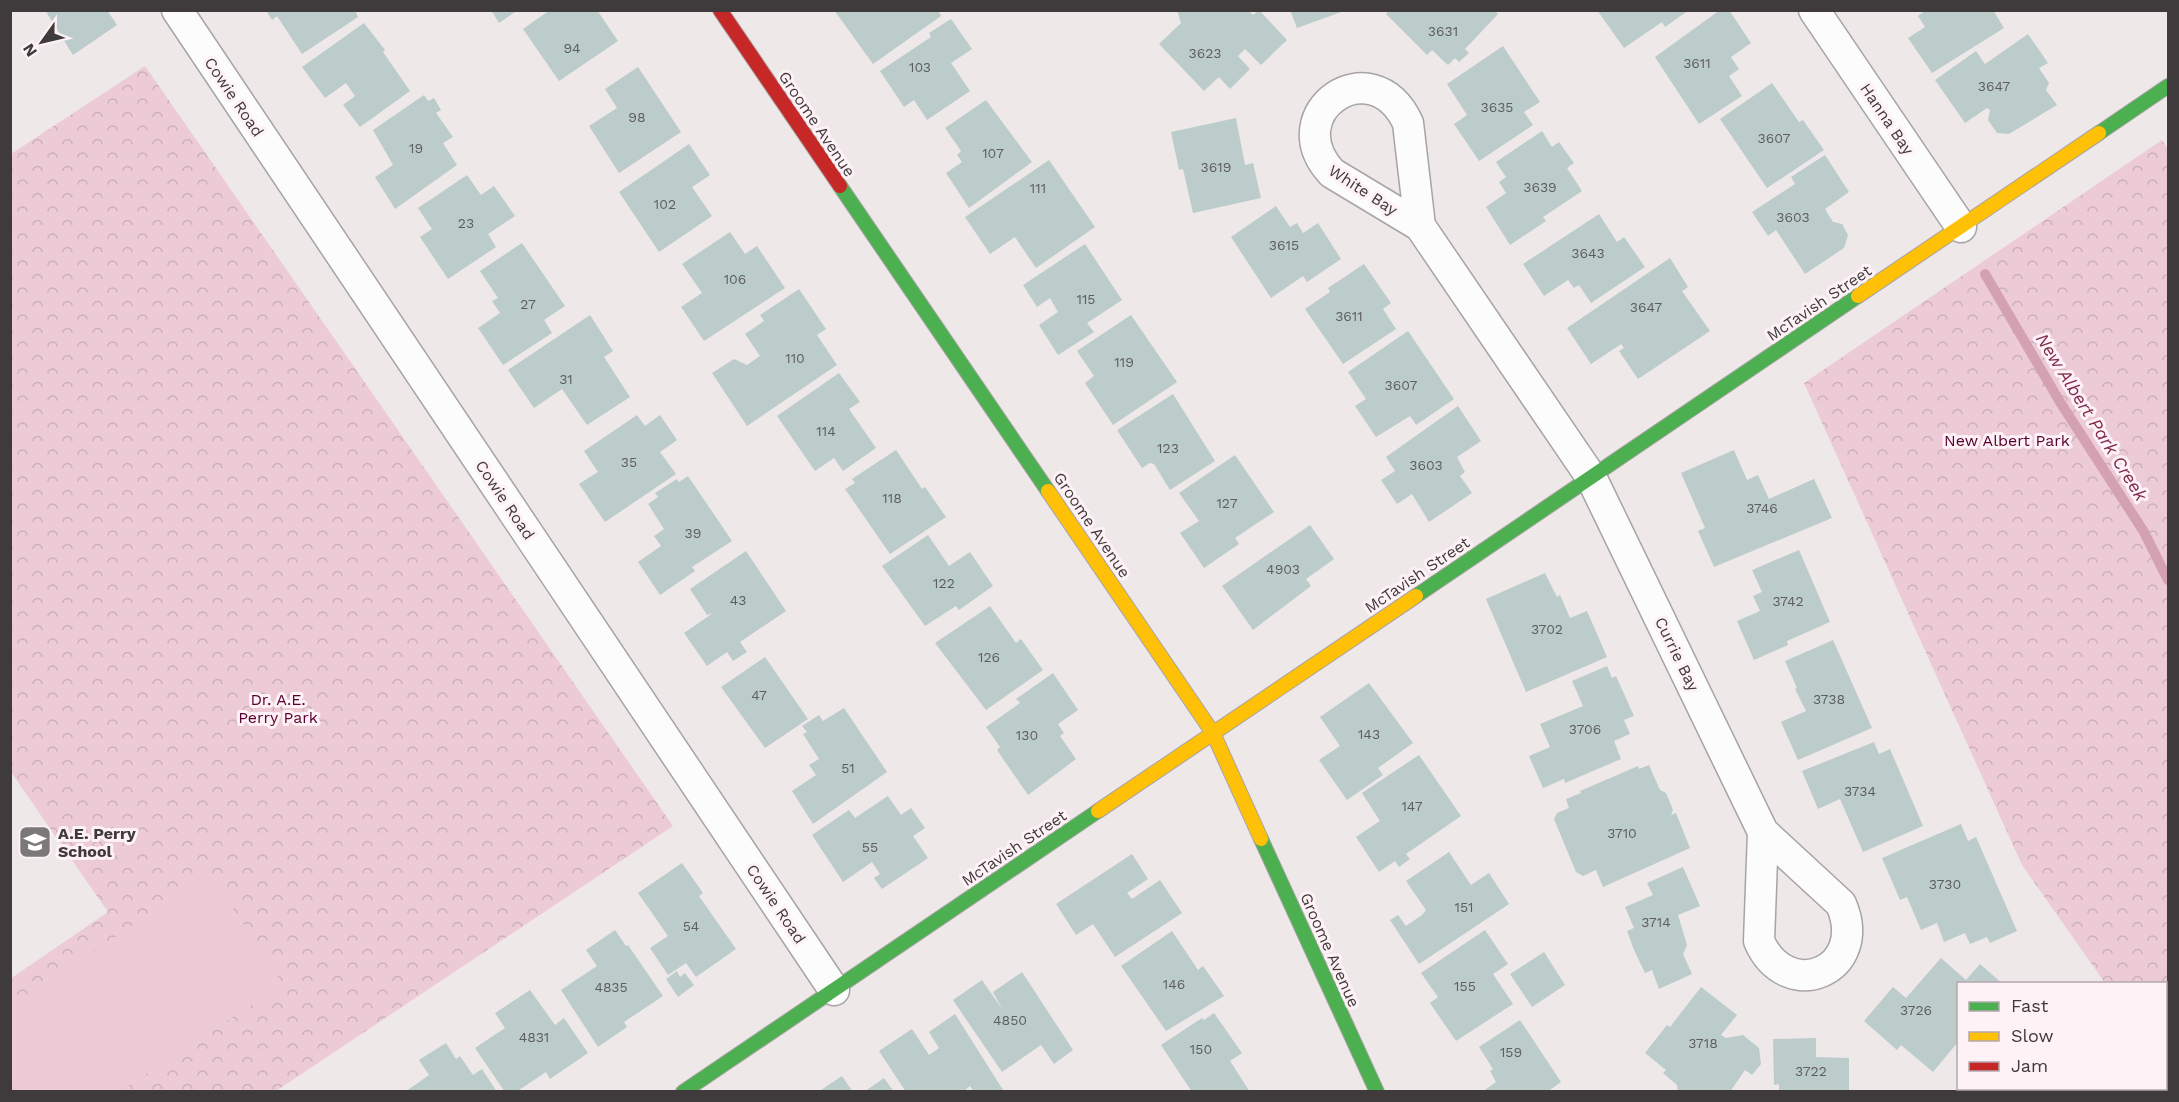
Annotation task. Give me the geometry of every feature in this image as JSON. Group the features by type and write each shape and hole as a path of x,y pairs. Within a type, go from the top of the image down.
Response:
{"street":[{"name":"Cowie Road","path":"177,10 834,990"},
{"name":"Groome Avenue","path":"720,10 1213,733 1377,1092"},
{"name":"Hanna Bay","path":"1814,10 1961,226"},
{"name":"McTavish Street","path":"683,1092 2169,86"},
{"name":"White Bay","path":"1420,226 1408,123 1402,110 1392,98 1364,88 1349,89 1335,96 1324,106 1317,118 1315,141 1322,162 1332,173 1420,226 1591,477"},
{"name":"Currie Bay","path":"1591,477 1763,832"}],"green space":[{"name":"Dr. A.E. Perry Park","path":"145,66 673,826 276,1091 11,1091 10,979 108,912 11,772 11,154"},
{"name":"New Albert Park","path":"2162,140 2168,149 2168,1074 2167,982 2104,982 2022,865 1804,383"},
{"path":"210,874 283,984 120,1091 19,1091 11,1078 11,1006"}],"building":[{"path":"45,10 107,10 117,25 73,55"},
{"path":"266,10 355,10 358,17 302,54 277,16 272,20"},
{"path":"491,10 518,10 499,23"},
{"path":"550,10 597,10 618,41 559,81 523,29"},
{"path":"834,10 938,10 941,16 873,64"},
{"path":"1177,10 1248,10 1253,15 1259,10 1287,40 1261,65 1245,49 1238,56 1250,69 1230,89 1219,77 1204,91 1159,44 1181,23"},
{"path":"1290,10 1344,10 1344,11 1297,28"},
{"path":"1389,10 1495,10 1498,14 1465,49 1469,53 1459,62 1455,58 1448,65 1432,50 1427,55 1386,14"},
{"path":"1597,10 1689,10 1665,27 1662,22 1624,48"},
{"path":"1720,10 1729,10 1751,43 1731,57 1739,69 1729,76 1742,96 1699,124 1655,57"},
{"path":"1926,10 1993,10 2004,28 1932,73 1908,38 1925,27 1918,16"},
{"path":"951,19 972,49 951,63 970,91 927,120 914,100 904,107 880,71 931,37 929,33"},
{"path":"364,23 385,50 383,52 410,91 360,127 343,105 355,96 346,83 325,98 302,67"},
{"path":"2028,34 2048,63 2039,68 2049,83 2046,90 2057,105 2009,134 1997,133 1988,120 1990,110 1987,108 1965,123 1935,80 1976,51 1985,64"},
{"path":"1503,46 1540,102 1524,112 1533,125 1479,161 1454,124 1467,115 1447,84"},
{"path":"638,67 681,132 619,173 589,126 617,108 605,89"},
{"path":"1772,83 1799,122 1803,120 1824,150 1767,188 1720,119"},
{"path":"424,95 428,101 434,98 441,110 436,113 453,137 443,143 457,165 395,209 375,177 393,165 373,130"},
{"path":"986,100 1032,162 969,208 946,173 962,162 957,155 961,151 945,128"},
{"path":"1236,118 1245,165 1253,163 1261,198 1193,213 1183,169 1179,170 1171,132"},
{"path":"1542,131 1552,147 1559,142 1574,163 1567,168 1582,191 1543,217 1546,221 1510,245 1486,207 1506,193 1499,182 1506,177 1496,162"},
{"path":"689,144 710,175 692,187 712,216 659,252 619,192"},
{"path":"1825,155 1849,192 1825,209 1833,222 1842,224 1848,235 1844,248 1805,274 1776,230 1768,236 1752,212 1795,184 1791,177"},
{"path":"1049,160 1095,227 1036,268 1015,237 990,254 965,217"},
{"path":"467,175 481,195 494,186 515,216 488,234 496,247 448,279 420,237 432,229 418,208"},
{"path":"1276,206 1290,227 1297,223 1303,233 1318,223 1341,259 1307,282 1303,276 1271,298 1231,237"},
{"path":"1599,214 1617,242 1624,237 1645,267 1591,303 1579,285 1574,288 1568,280 1544,296 1523,264"},
{"path":"730,232 745,254 757,246 785,288 704,341 681,307 702,293 682,264"},
{"path":"522,243 565,306 544,320 552,333 503,365 478,328 500,313 492,301 498,298 480,271"},
{"path":"1085,244 1122,300 1087,323 1094,332 1058,355 1039,325 1058,312 1050,298 1037,307 1023,285"},
{"path":"1670,258 1688,287 1682,291 1710,331 1638,379 1619,351 1624,348 1621,344 1591,364 1567,328"},
{"path":"1364,264 1391,303 1383,309 1396,329 1343,364 1305,309 1330,292 1328,288"},
{"path":"799,289 826,329 817,335 837,365 747,426 712,373 734,359 747,365 760,356 745,334 764,321 760,315"},
{"path":"590,315 613,351 604,357 630,397 587,425 562,389 534,408 508,370"},
{"path":"1131,315 1177,382 1113,425 1085,383 1094,376 1077,351"},
{"path":"1408,331 1454,399 1416,425 1410,416 1376,437 1355,406 1366,399 1348,372"},
{"path":"839,373 860,402 849,409 876,448 843,471 834,458 815,471 777,416"},
{"path":"1173,394 1215,461 1170,490 1154,464 1150,463 1142,468 1117,430"},
{"path":"1458,406 1481,441 1457,457 1465,472 1460,476 1472,493 1429,522 1412,494 1397,504 1381,480 1395,471 1386,457"},
{"path":"637,415 645,426 660,415 677,440 660,452 676,474 605,522 579,484 598,472 584,451"},
{"path":"896,450 922,489 925,487 946,517 890,554 845,489 855,483 852,479"},
{"path":"1734,450 1747,480 1758,475 1769,499 1814,479 1832,518 1714,567 1698,531 1705,528 1681,473"},
{"path":"1235,455 1274,512 1235,538 1239,544 1204,568 1180,533 1199,521 1179,493"},
{"path":"688,476 732,541 692,567 695,571 660,595 638,562 661,546 654,536 664,529 648,504 658,497 655,493 677,479 679,482"},
{"path":"1310,525 1334,559 1306,579 1311,586 1253,630 1222,586"},
{"path":"928,535 949,566 970,552 993,586 959,610 956,606 925,626 882,566"},
{"path":"1799,550 1830,622 1787,641 1788,645 1754,660 1737,621 1760,611 1753,596 1762,592 1752,570"},
{"path":"746,551 786,611 740,642 747,652 733,661 727,652 707,666 684,633 713,613 707,615 690,589"},
{"path":"1545,573 1557,597 1560,595 1570,618 1587,611 1607,657 1526,692 1486,599"},
{"path":"990,606 1016,643 1021,639 1043,670 986,710 935,643"},
{"path":"1833,640 1872,728 1798,760 1781,722 1806,711 1785,661"},
{"path":"765,657 808,719 765,748 721,687"},
{"path":"1607,666 1612,678 1616,676 1634,716 1624,720 1630,734 1614,741 1621,759 1565,783 1564,779 1543,788 1529,756 1550,747 1540,724 1583,706 1572,681"},
{"path":"1053,673 1078,710 1058,724 1064,733 1060,736 1076,759 1028,795 997,750 1000,747 986,727 1020,703 1016,699"},
{"path":"1369,683 1413,743 1378,768 1383,775 1347,800 1319,760 1340,746 1320,717"},
{"path":"844,708 887,772 813,824 792,791 816,775 809,765 819,759 803,734 807,732 802,726 819,715 823,721"},
{"path":"1874,742 1879,754 1890,749 1923,826 1863,852 1840,799 1818,809 1802,771"},
{"path":"1419,755 1461,816 1406,854 1410,859 1399,867 1395,861 1379,872 1356,837 1380,821 1362,793"},
{"path":"1649,765 1660,790 1666,793 1673,810 1671,815 1676,813 1690,848 1603,887 1596,870 1583,876 1576,872 1554,819 1557,813 1569,808 1566,799 1581,793 1580,791 1638,766 1639,769"},
{"path":"888,796 901,815 911,808 925,828 913,836 928,858 882,889 874,878 880,874 872,862 843,882 812,835 849,810 855,818"},
{"path":"1961,824 1968,841 1976,837 2017,931 1990,943 1987,937 1970,944 1965,933 1944,942 1937,923 1921,930 1907,897 1900,900 1882,858"},
{"path":"1449,852 1471,885 1489,873 1509,904 1419,964 1390,920 1398,915 1406,926 1422,915 1426,910 1406,881"},
{"path":"1132,854 1148,879 1127,893 1132,899 1160,880 1182,913 1115,957 1093,924 1076,935 1056,904"},
{"path":"682,863 703,893 699,896 736,949 696,977 686,963 668,975 650,948 668,936 638,893"},
{"path":"1683,867 1700,906 1678,915 1687,945 1683,954 1692,974 1659,989 1652,970 1645,973 1634,950 1627,931 1634,928 1625,907 1653,895 1647,883"},
{"path":"615,930 663,996 624,1022 627,1027 598,1047 561,990 597,966 586,950"},
{"path":"1485,930 1508,964 1493,974 1513,1004 1456,1041 1430,1003 1438,997 1421,973"},
{"path":"1172,931 1198,970 1203,966 1224,996 1166,1031 1121,966"},
{"path":"1544,952 1565,985 1532,1007 1510,974"},
{"path":"1941,958 1966,980 1980,964 2001,982 1957,982 1957,1043 1933,1072 1901,1045 1897,1050 1864,1021 1893,987 1906,998"},
{"path":"677,971 680,977 685,973 694,985 678,997 666,979"},
{"path":"1022,972 1073,1050 1054,1064 1041,1045 1002,1072 953,1000 982,980 1002,1009 993,992"},
{"path":"1701,987 1737,1015 1721,1035 1726,1038 1743,1035 1759,1048 1761,1064 1752,1075 1745,1070 1730,1092 1678,1092 1677,1085 1663,1073 1666,1070 1645,1053 1667,1025 1670,1027"},
{"path":"530,990 555,1025 564,1018 588,1053 550,1079 546,1072 516,1092 505,1092 475,1048 505,1028 495,1013"},
{"path":"1214,1013 1242,1053 1230,1061 1250,1092 1192,1092 1161,1045 1202,1018 1204,1020"},
{"path":"955,1014 1003,1090 974,1092 970,1086 963,1092 906,1092 879,1051 912,1029 929,1055 939,1048 929,1032"},
{"path":"1520,1020 1561,1082 1547,1092 1482,1092 1496,1082 1490,1071 1493,1069 1479,1047"},
{"path":"1816,1038 1816,1057 1849,1058 1849,1092 1779,1092 1779,1084 1774,1085 1773,1039"},
{"path":"446,1043 456,1059 460,1056 473,1075 482,1069 497,1092 405,1092 429,1075 419,1060"},
{"path":"842,1076 853,1092 818,1092"},
{"path":"884,1078 894,1092 864,1092"}],"waterway":[{"name":"New Albert Park Creek","path":"1985,274 2060,402 2144,532 2168,580"}],"traffic: fast":[{"path":"2099,133 2168,86"},
{"path":"840,186 1048,491"},
{"path":"1416,596 1858,296"},
{"path":"683,1092 1098,811"},
{"path":"1261,839 1377,1092"}],"traffic: slow":[{"path":"1858,296 2099,133"},
{"path":"1048,491 1213,733 1261,839"},
{"path":"1098,811 1416,596"}],"traffic: jam":[{"path":"720,10 840,186"}],"place":[{"name":"A.E. Perry School","path":"35,842"}]}
